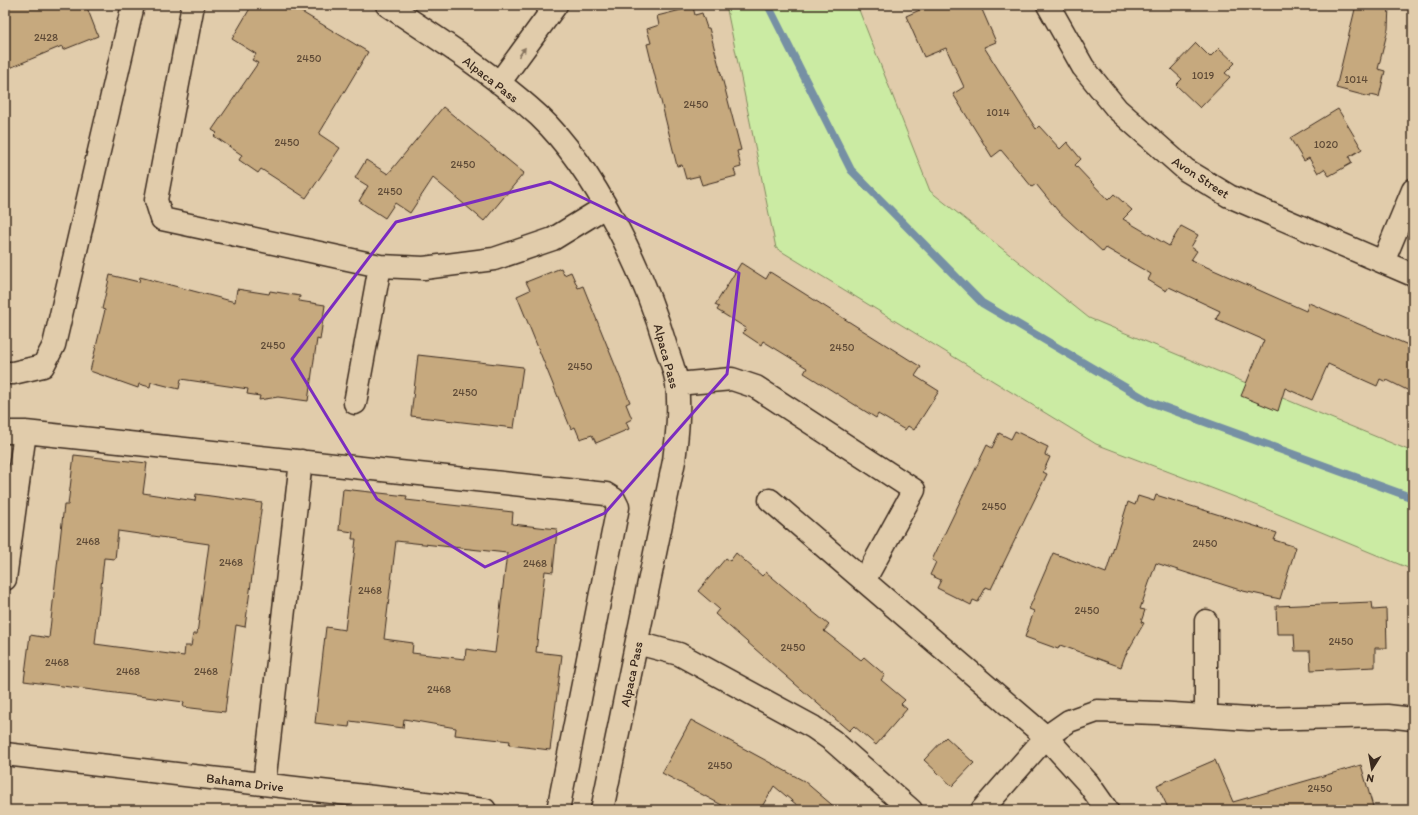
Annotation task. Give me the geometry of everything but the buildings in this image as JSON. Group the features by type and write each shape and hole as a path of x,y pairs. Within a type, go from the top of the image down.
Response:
{"street":[{"path":"5,373 13,373 43,366 54,345 133,5"},
{"path":"192,5 156,200 162,219 380,266 424,268 494,259 553,239 605,207"},
{"name":"Alpaca Pass","path":"388,5 432,34 498,83 539,117 580,164 623,241 659,323 677,384 678,424 674,460 602,810"},
{"path":"498,83 556,5"},
{"name":"Avon Street","path":"1048,5 1083,67 1117,109 1151,141 1186,170 1229,196 1413,275"},
{"path":"1383,262 1413,190"},
{"path":"355,403 380,266"},
{"path":"677,384 732,379 756,387 914,490 864,581"},
{"path":"5,579 15,432 606,494 614,499 618,507 558,810"},
{"path":"264,784 301,461"},
{"path":"770,500 1046,737 1088,783 1107,810"},
{"path":"1206,620 1206,716"},
{"path":"637,643 679,654 813,727 833,740 911,810"},
{"path":"982,810 1046,737 1069,721 1097,711 1249,719 1387,716 1413,719"},
{"name":"Bahama Drive","path":"5,754 485,810"}],"highlighted area":[{"path":"550,182 739,273 727,374 605,513 485,567 377,499 292,359 396,222"}],"green space":[{"path":"726,5 857,5 930,191 1089,318 1413,452 1413,570 1261,507 1096,444 776,248"}],"waterway":[{"path":"768,5 851,170 982,303 1150,402 1413,498"}]}
